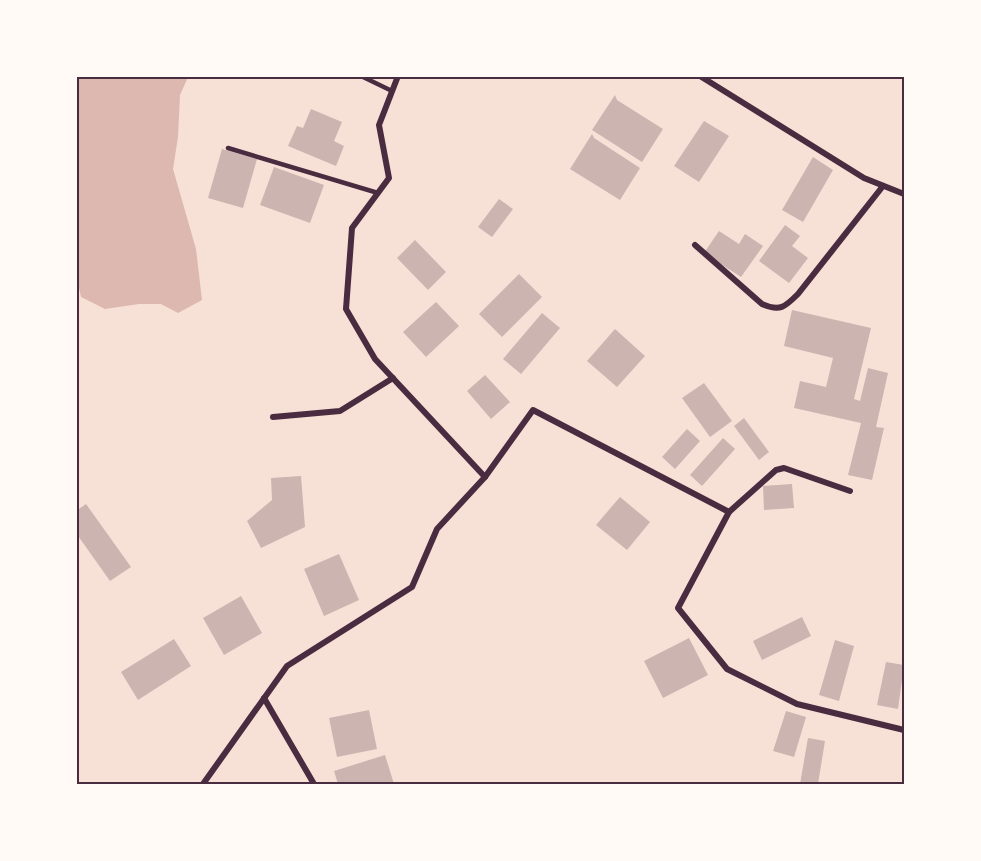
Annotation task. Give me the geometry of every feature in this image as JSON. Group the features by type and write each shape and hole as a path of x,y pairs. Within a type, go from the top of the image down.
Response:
{"street":[{"path":"398,76 379,125 389,178 352,228 346,309 375,359 485,477"},
{"path":"700,76 864,178 904,194"},
{"path":"695,245 762,304 774,309 786,306 883,186"},
{"path":"273,417 340,411 393,378"},
{"path":"203,784 287,666 412,587 437,529 485,477 532,410 729,512"},
{"path":"850,491 784,468 776,470 729,512 678,608 727,669 797,704 904,730"},
{"path":"264,698 314,784"}],"lane":[{"path":"361,76 392,91"},
{"path":"228,148 378,193"}],"shaded area":[{"path":"77,77 188,77 180,95 178,137 173,169 196,249 202,300 178,313 161,304 139,304 105,309 81,297 76,274"}],"building":[{"path":"615,95 617,100 663,129 642,162 592,130"},
{"path":"311,109 342,122 334,141 344,146 336,166 288,146 297,126 303,128"},
{"path":"704,121 729,136 699,182 674,166"},
{"path":"592,134 594,138 640,168 620,200 570,169"},
{"path":"222,149 257,159 243,208 208,198"},
{"path":"813,157 833,170 803,222 782,210"},
{"path":"274,167 324,185 310,223 260,205"},
{"path":"499,199 513,209 492,237 478,227"},
{"path":"785,225 800,236 792,246 808,258 789,283 759,261"},
{"path":"719,231 739,244 745,234 763,246 741,277 704,253"},
{"path":"415,240 446,272 428,290 397,258"},
{"path":"519,274 542,297 502,337 479,314"},
{"path":"436,302 459,326 426,357 403,332"},
{"path":"792,310 871,328 854,399 860,401 868,368 888,373 876,427 884,428 872,480 848,475 861,423 794,408 800,381 826,387 833,358 784,346"},
{"path":"542,313 560,328 521,374 503,359"},
{"path":"615,329 645,356 617,387 587,361"},
{"path":"485,375 510,402 491,419 467,391"},
{"path":"704,383 732,421 710,437 682,398"},
{"path":"744,418 769,452 759,460 734,426"},
{"path":"687,429 700,441 675,469 662,457"},
{"path":"723,438 735,449 702,486 690,475"},
{"path":"301,476 305,527 261,548 247,521 272,500 271,478"},
{"path":"792,484 794,508 764,510 763,486"},
{"path":"620,497 650,522 627,550 596,525"},
{"path":"86,504 131,567 110,581 76,533 76,511"},
{"path":"339,554 359,600 324,616 304,569"},
{"path":"241,596 262,633 224,655 203,618"},
{"path":"802,617 811,636 762,660 753,641"},
{"path":"689,638 708,675 663,698 644,661"},
{"path":"174,639 191,666 138,700 121,672"},
{"path":"835,640 854,646 839,701 819,695"},
{"path":"886,662 904,665 898,709 877,705"},
{"path":"369,710 377,749 337,757 329,718"},
{"path":"786,711 806,717 794,757 773,751"},
{"path":"808,738 825,741 818,784 800,784"},
{"path":"385,755 394,784 338,784 334,771"}]}
